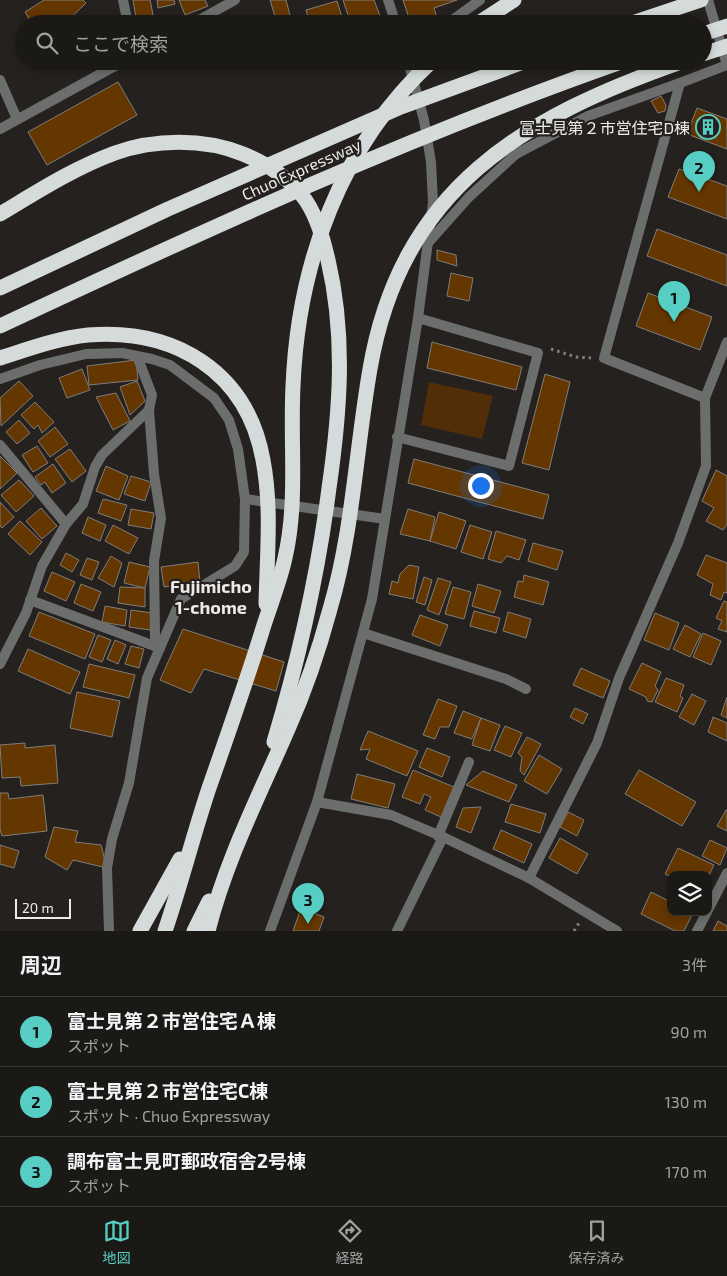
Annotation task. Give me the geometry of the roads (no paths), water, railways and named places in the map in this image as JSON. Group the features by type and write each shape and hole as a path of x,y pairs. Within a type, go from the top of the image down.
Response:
{"highway":[{"path":"491,15 514,0"},
{"path":"656,15 701,0"},
{"path":"712,31 727,26"},
{"path":"712,51 727,46"},
{"path":"165,931 194,834 265,623 285,557 290,527 295,349 306,278 314,250 331,207 361,148 397,97 423,70"},
{"name":"Chuo Expressway","path":"0,288 168,208 401,107 502,70"},
{"name":"Chuo Expressway","path":"0,326 184,240 392,148 600,70"},
{"path":"208,931 231,860 259,791 289,728 331,607 349,524 370,369 379,327 396,279 416,240 441,206 472,172 508,142 540,123 579,104 662,70"},
{"path":"0,214 57,181 108,156 146,145 176,142 206,144 235,151 262,162 284,176 302,195 314,216 325,247 338,311 340,378 335,448 314,589 287,698 259,791"},
{"path":"0,358 58,341 88,336 118,336 143,337 165,342 190,353 210,366 229,386 245,410 263,459 268,518 265,623"},
{"path":"140,931 194,834"},
{"path":"194,931 231,860"}],"street":[{"path":"123,0 126,15"},
{"path":"208,15 236,0"},
{"path":"388,0 393,15"},
{"path":"459,15 480,0"},
{"path":"428,243 469,197 516,154 588,116 727,65 708,0"},
{"path":"0,129 107,70"},
{"path":"270,931 317,802 364,633 372,599 418,318 433,203 431,162 424,120 410,70"},
{"path":"0,80 17,119"},
{"path":"680,83 604,358 705,398"},
{"path":"397,437 509,466 538,353 418,318"},
{"path":"529,878 597,743 619,678 678,543 706,466 705,398 727,342"},
{"path":"0,379 70,357 103,352 137,356 170,365 207,391 220,404 229,420 238,449 245,499 246,544 241,560 228,571 182,599 147,678 129,783 107,868 109,931"},
{"path":"137,356 152,395 149,410 154,474 161,518 154,561 155,637 160,648"},
{"path":"0,664 5,658 30,600 42,566 66,524 83,504 95,467 102,456 149,410"},
{"path":"0,445 66,524"},
{"path":"245,499 385,519"},
{"path":"30,600 160,648"},
{"path":"364,633 497,676 526,688"},
{"path":"396,931 441,837 469,762"},
{"path":"317,802 391,816 441,837 529,878 617,931"},
{"path":"712,903 727,873"},
{"path":"697,931 705,916"}],"place":[{"name":"富士見第２市営住宅D棟","path":"708,127"},
{"name":"富士見第２市営住宅C棟","path":"699,192"},
{"name":"富士見第２市営住宅Ａ棟","path":"674,322"},
{"name":"調布富士見町郵政宿舎2号棟","path":"308,924"}],"district":[{"name":"Fujimicho 1-chome","path":"211,596"}]}
